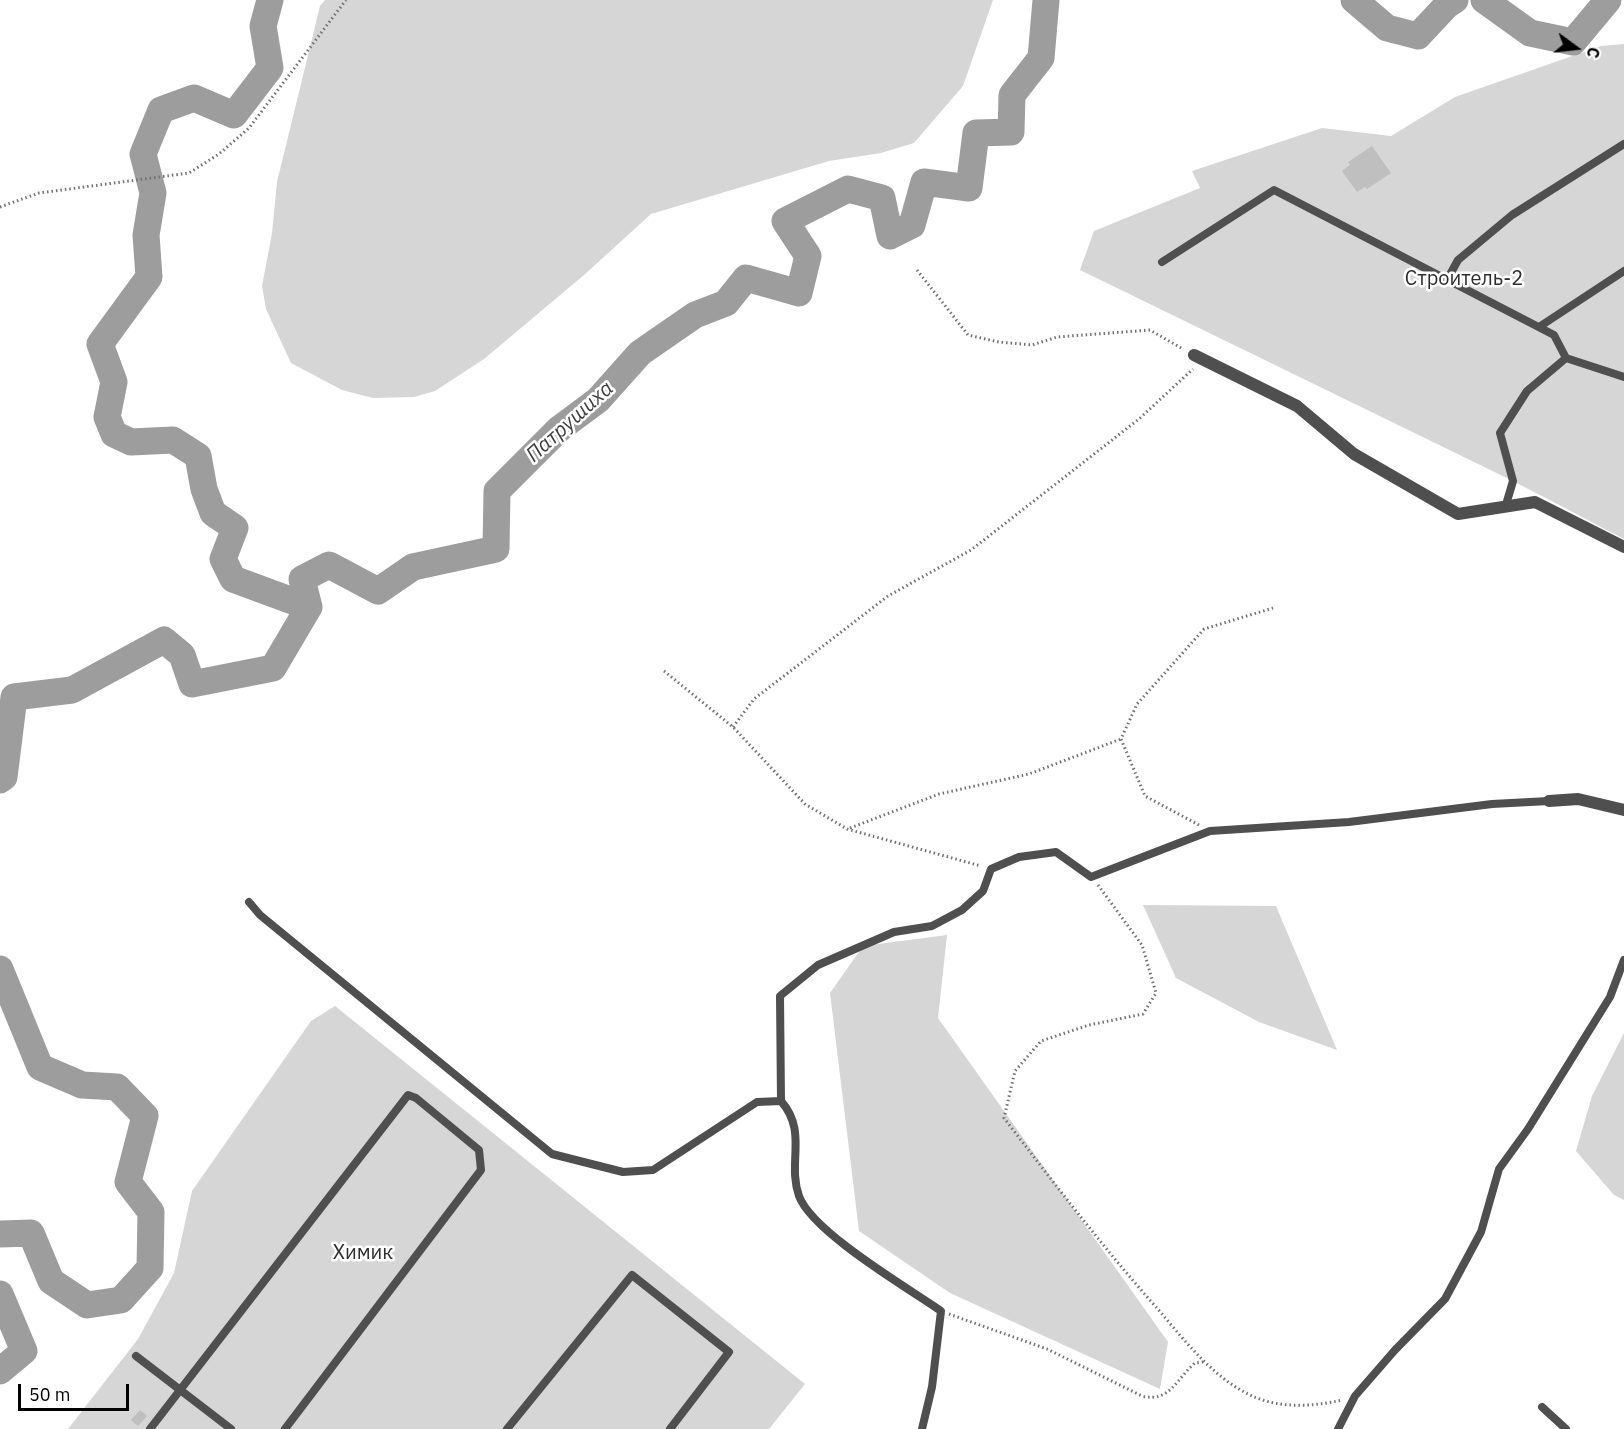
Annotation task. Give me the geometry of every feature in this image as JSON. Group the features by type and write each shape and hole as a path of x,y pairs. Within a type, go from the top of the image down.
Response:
{"street":[{"path":"1198,358 1297,406 1354,454 1458,514 1535,502 1624,547"},
{"path":"1549,801 1578,799 1624,810"}],"lane":[{"path":"1447,280 1458,260 1512,215 1624,144"},
{"path":"1162,262 1274,190 1554,335 1566,358 1624,377"},
{"path":"1539,327 1624,271"},
{"path":"1505,508 1513,481 1500,433 1527,391 1566,358"},
{"path":"922,1429 932,1387 941,1311 821,1225 800,1197 795,1154 797,1132 792,1113 781,1101 780,996 818,964 894,932 932,926 962,910 983,891 991,869 1019,857 1056,852 1091,877 1210,831 1349,822 1492,804 1549,801"},
{"path":"249,902 260,915 552,1154 623,1172 653,1170 757,1102 781,1101"},
{"path":"1338,1429 1355,1396 1395,1350 1445,1299 1481,1232 1499,1169 1528,1129 1610,998 1624,960"},
{"path":"150,1429 408,1095 416,1098 479,1150 481,1170 285,1429"},
{"path":"507,1429 632,1275 729,1352 670,1429"},
{"path":"136,1356 231,1429"},
{"path":"1542,1407 1566,1429"}],"path":[{"path":"0,207 39,193 189,173 219,154 249,128 346,0"},
{"path":"733,727 754,699 888,596 970,550 1139,419 1198,358 1150,330 1058,337 1032,345 999,342 969,335 917,270"},
{"path":"848,829 939,794 1029,774 1121,739 1137,704 1204,629 1273,608"},
{"path":"664,671 733,727 805,804 848,829 991,869"},
{"path":"1121,739 1145,796 1210,831"},
{"path":"1091,877 1142,945 1156,993 1143,1014 1089,1025 1041,1041 1015,1071 1004,1118 1105,1249 1203,1362 1247,1394 1270,1403 1293,1406 1355,1396"},
{"path":"941,1311 990,1331 1047,1349 1142,1396 1153,1399 1166,1394 1195,1363 1203,1362"}],"green space":[{"path":"325,0 993,0 963,86 914,143 881,153 829,161 651,214 584,275 484,359 435,391 414,397 373,398 342,390 291,363 266,309 262,286 272,233 277,182 320,6"},
{"name":"Строитель-2","path":"1624,44 1624,539 1513,481 1080,270 1094,231 1200,188 1192,171 1322,128 1391,136 1455,97 1601,46"},
{"path":"1143,905 1276,906 1337,1050 1259,1022 1176,978"},
{"path":"947,935 938,1018 1168,1342 1160,1389 950,1293 859,1231 830,993 863,946"},
{"name":"Химик","path":"335,1006 805,1384 769,1429 68,1429 138,1339 174,1273 192,1191 311,1021"},
{"path":"1624,1033 1624,1200 1614,1195 1576,1151 1592,1096"}],"building":[{"path":"1372,146 1391,173 1367,189 1365,187 1357,192 1342,171 1350,165 1348,162"},
{"path":"140,1410 147,1416 138,1426 131,1420"}],"waterway":[{"path":"270,0 263,26 270,68 234,115 194,98 161,110 143,154 153,193 146,235 149,277 100,344 114,382 107,417 114,434 131,442 173,440 198,456 204,489 213,513 235,528 223,559 233,579 309,607"},
{"name":"Патрушиха","path":"0,780 4,777 14,697 72,690 164,640 182,655 192,684 273,668 309,607 302,579 329,565 378,591 413,567 496,549 497,491 559,429 598,400 640,353 695,315 726,303 746,278 799,293 808,256 785,221 848,189 882,198 890,236 912,225 924,182 969,188 976,133 1011,132 1012,95 1041,58 1046,0"},
{"name":"Патрушиха","path":"1354,0 1387,28 1418,36 1447,5 1455,0"},
{"name":"Патрушиха","path":"1484,0 1530,33 1573,42 1608,0"},
{"name":"Патрушиха","path":"0,969 40,1067 82,1085 117,1087 145,1116 128,1182 151,1212 150,1268 121,1300 87,1305 51,1281 31,1233 0,1234"},
{"name":"Патрушиха","path":"0,1294 24,1351 0,1371"}]}
